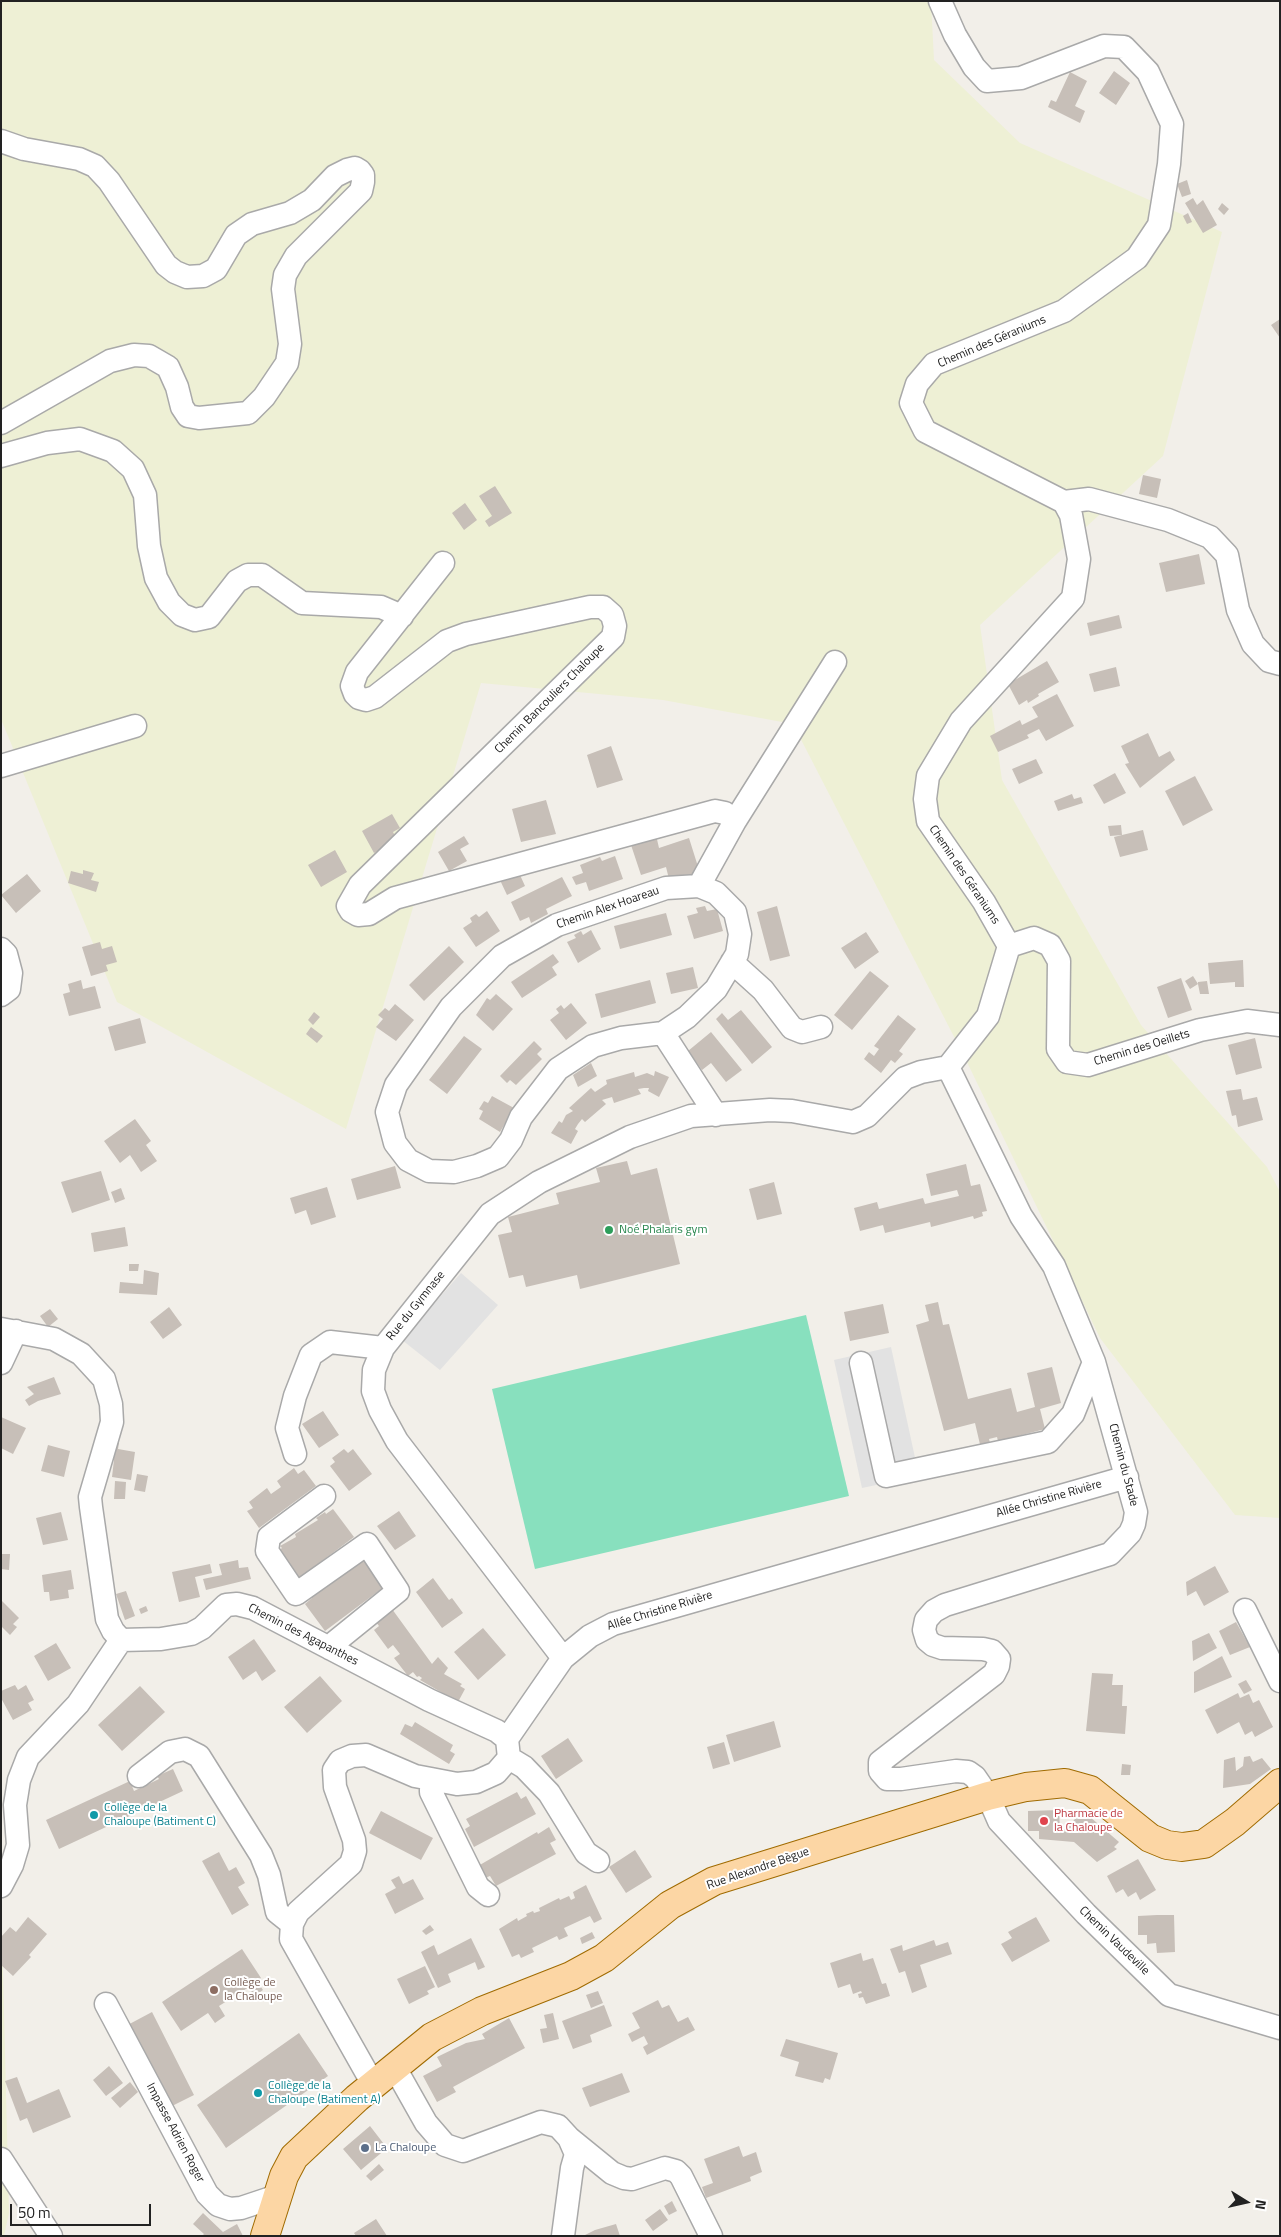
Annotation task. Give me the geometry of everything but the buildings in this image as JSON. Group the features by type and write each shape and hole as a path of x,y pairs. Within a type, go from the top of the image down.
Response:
{"main road":[{"name":"Rue Alexandre Bègue","path":"265,2236 284,2176 294,2157 374,2084 432,2037 482,2011 571,1976 604,1958 670,1905 714,1881 988,1796 1026,1787 1065,1783 1079,1785 1090,1790 1150,1838 1167,1845 1182,1847 1204,1844 1219,1835 1280,1783"}],"street":[{"name":"Chemin des Géraniums","path":"940,1 954,35 974,67 988,81 1021,78 1104,46 1124,46 1148,72 1172,124 1170,164 1159,225 1137,258 1064,311 934,364 917,384 911,403 925,431 1064,502 1071,515 1079,559 1073,598 961,721 928,776 925,799 928,821 984,902 1009,946"},
{"path":"1,141 24,149 79,158 94,166 108,181 166,265 175,272 187,277 203,276 216,269 236,235 252,224 290,213 312,200 335,176 346,170 355,168 363,175 360,191 296,256 285,274 283,289 290,344 287,362 264,397 248,413 199,418 188,416 182,407 177,387 168,367 150,356 134,355 110,361 1,423"},
{"path":"1,456 47,443 80,439 113,451 133,468 145,494 149,546 156,578 169,602 182,615 195,620 210,617 237,581 248,575 262,575 302,604 381,607 402,616 443,563"},
{"path":"1064,502 1089,499 1168,520 1210,537 1226,555 1238,610 1253,644 1270,661 1280,664"},
{"name":"Chemin Bancouliers Chaloupe","path":"402,616 357,672 352,686 359,698 366,700 375,697 446,641 466,634 590,607 603,607 612,615 615,626 613,637 593,658 360,885 348,906 351,911 358,915 369,914 395,898 715,811 725,813 735,821"},
{"path":"699,886 735,821 835,662"},
{"path":"1,766 135,726"},
{"name":"Chemin Alex Hoareau","path":"699,886 716,893 735,912 740,934 736,954 732,962 716,989 687,1017 663,1033 621,1038 593,1046 558,1069 521,1117 511,1140 498,1157 477,1166 454,1172 429,1171 408,1160 395,1143 387,1112 396,1085 451,1007 502,956 557,925 666,888 699,886"},
{"name":"Chemin des Oeillets","path":"1009,946 1034,938 1050,945 1059,961 1058,1049 1067,1062 1088,1066 1200,1030 1247,1021 1280,1025"},
{"path":"663,1033 716,1115 770,1110 792,1111 853,1122 867,1116 905,1078 921,1072 948,1067 988,1016 1009,946"},
{"path":"1,948 6,954 11,973 8,989 1,995"},
{"path":"732,962 763,990 792,1028 802,1032 821,1027"},
{"name":"Chemin du Stade","path":"948,1067 1022,1216 1054,1266 1094,1362 1136,1512 1130,1533 1110,1554 946,1606 934,1611 926,1620 924,1630 927,1640 933,1645 942,1648 992,1651 999,1659 998,1666 994,1674 880,1762 880,1771 887,1779 968,1772 975,1777 988,1796"},
{"name":"Rue du Gymnase","path":"563,1658 397,1441 380,1410 373,1391 374,1370 383,1348 490,1214 539,1182 630,1138 691,1116 716,1115"},
{"path":"1,1363 8,1330 54,1339 81,1354 104,1379 111,1404 112,1422 90,1497 107,1619 113,1631 121,1640 78,1704 28,1757 19,1780 15,1805 18,1845 12,1865 1,1886"},
{"path":"295,1454 287,1428 295,1396 311,1355 330,1342 383,1348"},
{"path":"861,1363 886,1476 1048,1442 1072,1414 1094,1362"},
{"name":"Allée Christine Rivière","path":"292,1924 298,1912 350,1864 356,1851 354,1840 335,1787 334,1770 340,1760 352,1756 366,1755 416,1776 457,1784 476,1782 496,1773 508,1749 563,1658 590,1636 613,1624 1127,1477"},
{"path":"324,1496 269,1538 267,1551 296,1594 367,1544 398,1590 335,1642 331,1649"},
{"name":"Chemin des Agapanthes","path":"121,1640 161,1639 191,1634 202,1628 226,1605 237,1604 253,1608 429,1700 496,1731 508,1749 549,1793 586,1853 598,1861"},
{"path":"1245,1610 1280,1681"},
{"path":"139,1776 170,1752 185,1749 199,1756 261,1855 269,1875 277,1912 292,1924 291,1939 374,2084"},
{"path":"431,1779 431,1792 478,1887 488,1895"},
{"name":"Chemin Vaudeville","path":"988,1796 999,1822 1086,1914 1169,1995 1280,2028"},
{"name":"Impasse Adrien Roger","path":"106,2004 207,2194 218,2205 230,2209 241,2208 278,2196"},
{"path":"394,2068 426,2123 445,2145 463,2151 541,2122 558,2126 612,2172 624,2178 632,2179 665,2168 676,2171 711,2236"},
{"path":"564,2236 572,2168 576,2154 570,2138"},
{"path":"1,2159 51,2236"}],"green space":[{"path":"1,1 931,1 934,60 1020,143 1222,232 1163,456 980,625 1002,780 1141,1025 1267,1167 1280,1192 1280,1518 1235,1515 1100,1338 966,1060 793,724 663,700 481,683 346,1129 117,1002 1,719"},
{"path":"806,1315 849,1496 535,1569 492,1389"},
{"path":"1,1891 9,2213 4,2236 1,2236"}],"shaded area":[{"path":"461,1273 498,1305 440,1370 402,1340"},
{"path":"891,1347 919,1476 862,1488 834,1360"}],"place":[{"name":"Noé Phalaris gym","path":"609,1230"},
{"name":"Collège de la Chaloupe (Batiment C)","path":"94,1815"},
{"name":"Pharmacie de la Chaloupe","path":"1044,1821"},
{"name":"Collège de la Chaloupe","path":"214,1990"},
{"name":"Collège de la Chaloupe (Batiment A)","path":"258,2093"},
{"name":"La Chaloupe","path":"365,2148"}]}
